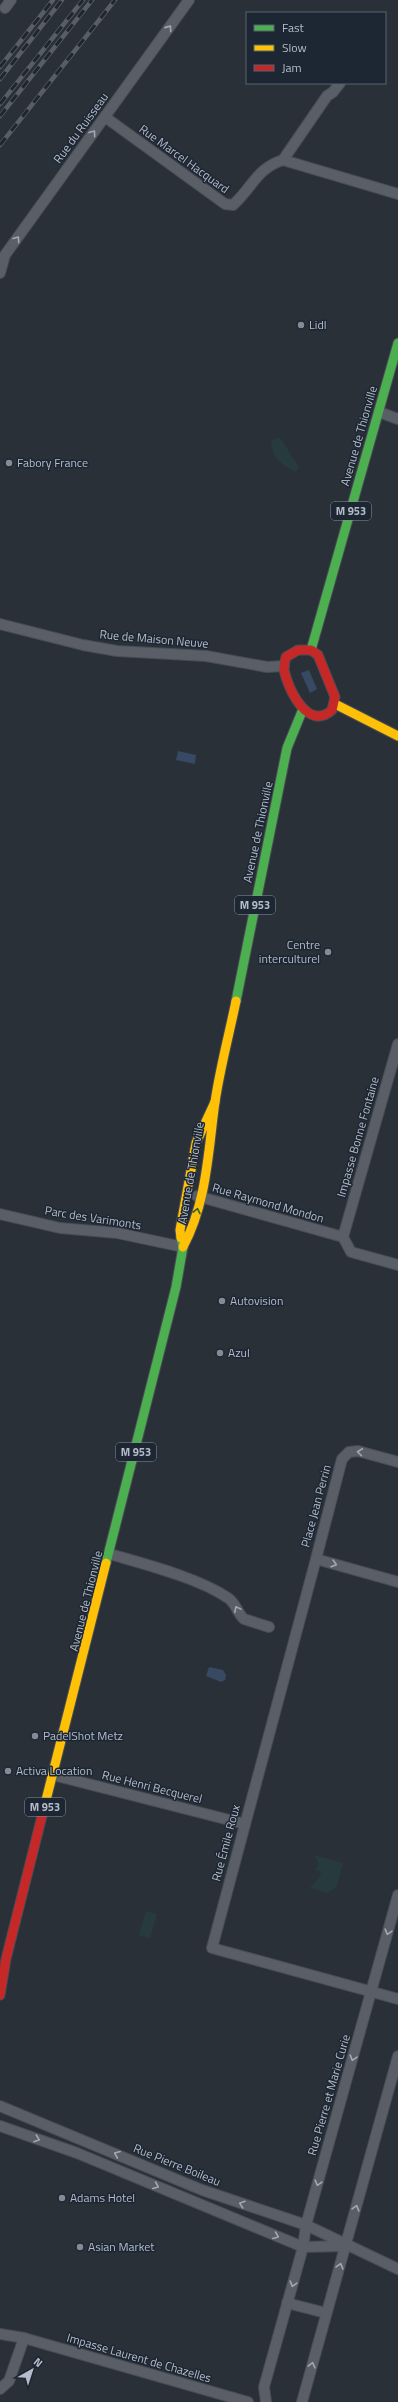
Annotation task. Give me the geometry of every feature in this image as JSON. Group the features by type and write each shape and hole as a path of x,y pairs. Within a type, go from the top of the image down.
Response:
{"main road":[{"name":"Avenue de Thionville","path":"311,650 398,343"},
{"path":"298,650 311,650 318,655 335,697 335,704 331,711 322,717 311,716 303,709 284,666 286,657 292,653 298,650"},
{"path":"335,704 398,736"},
{"name":"Avenue de Thionville","path":"183,1247 192,1233 211,1145 215,1102 287,748 303,709"},
{"name":"Avenue de Thionville","path":"0,1995 6,1960 110,1554 176,1287 183,1247 180,1230 196,1143 215,1102"},
{"name":"Avenue de Thionville","path":"0,1971 6,1960"}],"street":[{"name":"Rue du Ruisseau","path":"0,273 5,255 189,0"},
{"path":"339,84 327,96 283,160 398,194"},
{"name":"Rue Marcel Hacquard","path":"105,117 225,204 233,205 262,170 270,164 283,160"},
{"path":"378,412 398,419"},
{"name":"Rue de Maison Neuve","path":"0,624 83,645 118,651 206,656 267,667 284,666"},
{"name":"Impasse Bonne Fontaine","path":"343,1237 398,1044"},
{"name":"Rue Raymond Mondon","path":"187,1192 200,1197 343,1237"},
{"name":"Parc des Varimonts","path":"0,1214 60,1228 117,1233 183,1247"},
{"path":"343,1237 351,1252 398,1265"},
{"name":"Place Jean Perrin","path":"398,1462 358,1451 349,1452 342,1459 316,1559 398,1582"},
{"path":"110,1554 159,1568 216,1592 234,1603 244,1619 269,1627"},
{"name":"Rue Émile Roux","path":"316,1559 212,1948 398,1999"},
{"name":"Rue Henri Becquerel","path":"53,1775 245,1824"},
{"name":"Rue Pierre et Marie Curie","path":"266,2402 264,2387 303,2247 306,2225 398,1895"},
{"path":"302,2402 398,2056"},
{"name":"Rue Pierre Boileau","path":"0,2106 202,2190 306,2225 345,2246 398,2269"},
{"name":"Rue Pierre Boileau","path":"0,2126 77,2153 303,2247 345,2246"},
{"path":"287,2303 326,2313"},
{"name":"Impasse Laurent de Chazelles","path":"0,2334 24,2338 248,2402"},
{"path":"0,2389 9,2381 24,2338"}],"green space":[{"path":"278,437 281,439 299,467 296,472 282,464 275,456 271,442"},
{"path":"314,1855 343,1863 337,1886 328,1893 310,1888 321,1875 320,1871 315,1870 319,1864"},
{"path":"146,1911 157,1914 150,1939 139,1935"}],"water":[{"path":"309,670 317,689 310,693 301,673"},
{"path":"178,751 196,755 195,764 176,760"},
{"path":"209,1667 223,1670 226,1675 225,1680 221,1682 206,1676"}],"railway":[{"path":"0,67 53,0"},
{"path":"0,79 62,0"},
{"path":"0,104 83,0"},
{"path":"0,116 92,0"},
{"path":"0,145 115,0"}],"traffic: fast":[{"path":"311,650 398,343"},
{"path":"236,1001 287,748 303,709"},
{"path":"106,1563 176,1287 183,1247 181,1238"}],"traffic: slow":[{"path":"335,704 398,736"},
{"path":"183,1247 191,1230 202,1195 217,1089 236,1001"},
{"path":"181,1238 180,1230 196,1143 215,1102"},
{"path":"44,1808 106,1563"}],"traffic: jam":[{"path":"298,650 311,650 318,655 335,697 332,710 323,715 315,716 307,712 295,697 286,678 284,670 286,657 298,650"},
{"path":"0,1995 6,1959 44,1808"}],"place":[{"name":"Lidl","path":"301,325"},
{"name":"Fabory France","path":"9,463"},
{"name":"Centre interculturel","path":"328,952"},
{"name":"Autovision","path":"222,1301"},
{"name":"Azul","path":"220,1353"},
{"name":"PadelShot Metz","path":"35,1736"},
{"name":"Activa Location","path":"8,1771"},
{"name":"Adams Hotel","path":"62,2198"},
{"name":"Asian Market","path":"80,2247"}]}
